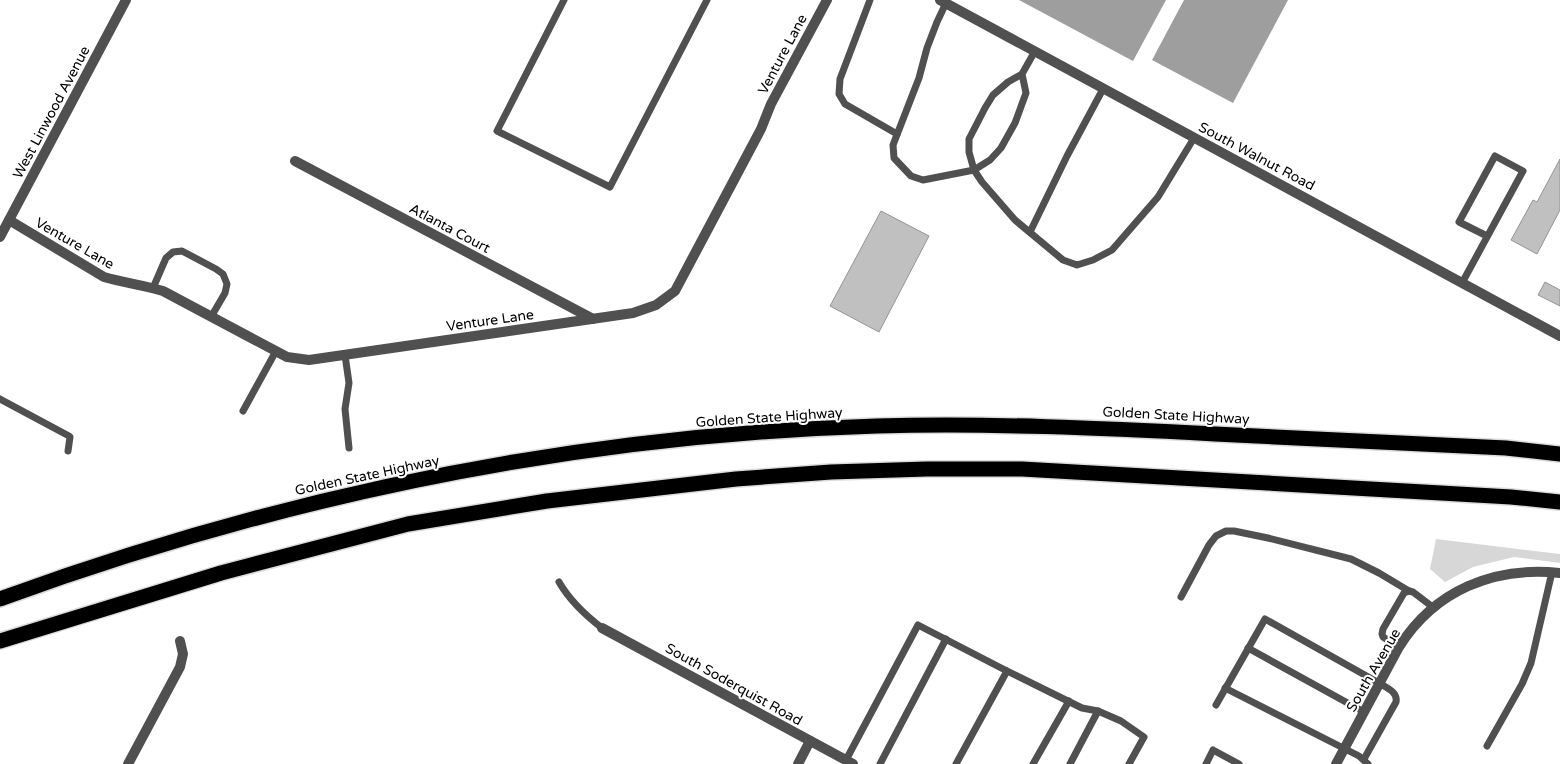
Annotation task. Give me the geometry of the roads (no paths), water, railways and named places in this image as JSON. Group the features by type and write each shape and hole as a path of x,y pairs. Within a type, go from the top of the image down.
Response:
{"highway":[{"name":"Golden State Highway","path":"0,598 155,546 249,519 429,477 525,460 680,440 777,431 972,424 1070,426 1506,448 1560,454"},
{"path":"0,641 221,573 408,524 547,501 736,478 927,469 1032,470 1512,497 1560,502"}],"street":[{"name":"West Linwood Avenue","path":"0,237 126,0"},
{"name":"Venture Lane","path":"9,220 104,277 163,291 287,357 309,360 632,313 656,305 675,291 827,0"},
{"name":"South Walnut Road","path":"943,2 1560,336"},
{"name":"Atlanta Court","path":"295,161 593,319"},
{"name":"South Avenue","path":"1336,764 1399,647 1415,626 1434,608 1460,591 1491,578 1521,572 1556,573"},
{"name":"South Soderquist Road","path":"602,628 850,762"},
{"path":"128,764 178,672 183,654 180,641"},
{"path":"798,764 810,741"}],"lane":[{"path":"564,0 497,130 610,187 707,0"},
{"path":"870,0 840,79 839,94 845,104 897,134"},
{"path":"943,2 919,78 893,145 894,158 911,176 923,180 974,170 990,160 1001,148 1015,123 1026,93 1022,74"},
{"path":"1035,51 1022,74 1008,82 993,95 970,139 969,152 974,170 982,182 1015,220 1063,260 1077,265 1093,260 1112,250 1158,197 1194,138"},
{"path":"1030,232 1067,156 1103,89"},
{"path":"1462,283 1522,171 1495,156 1459,222 1487,236"},
{"path":"153,288 166,258 173,252 182,252 191,256 223,274 227,284 225,293 211,317"},
{"path":"243,411 276,351"},
{"path":"344,355 349,383 345,409 349,448"},
{"path":"0,399 69,436 68,452"},
{"path":"1181,597 1209,545 1216,536 1226,531 1234,531 1351,559 1416,594 1434,608"},
{"path":"1487,746 1522,684 1531,663 1556,573"},
{"path":"559,582 566,594 586,616 602,628"},
{"path":"1399,647 1383,637 1382,634 1402,596 1409,591"},
{"path":"1216,704 1225,688 1248,648 1265,619 1379,683 1396,694 1397,697 1366,762 1225,688"},
{"path":"850,762 918,625 1082,708 1098,711 1121,721 1144,737 1129,764"},
{"path":"880,764 946,639"},
{"path":"1248,648 1364,712"},
{"path":"956,764 1007,671"},
{"path":"1033,764 1068,701"},
{"path":"1070,764 1098,711"},
{"path":"1206,764 1213,750 1239,764"}]}
